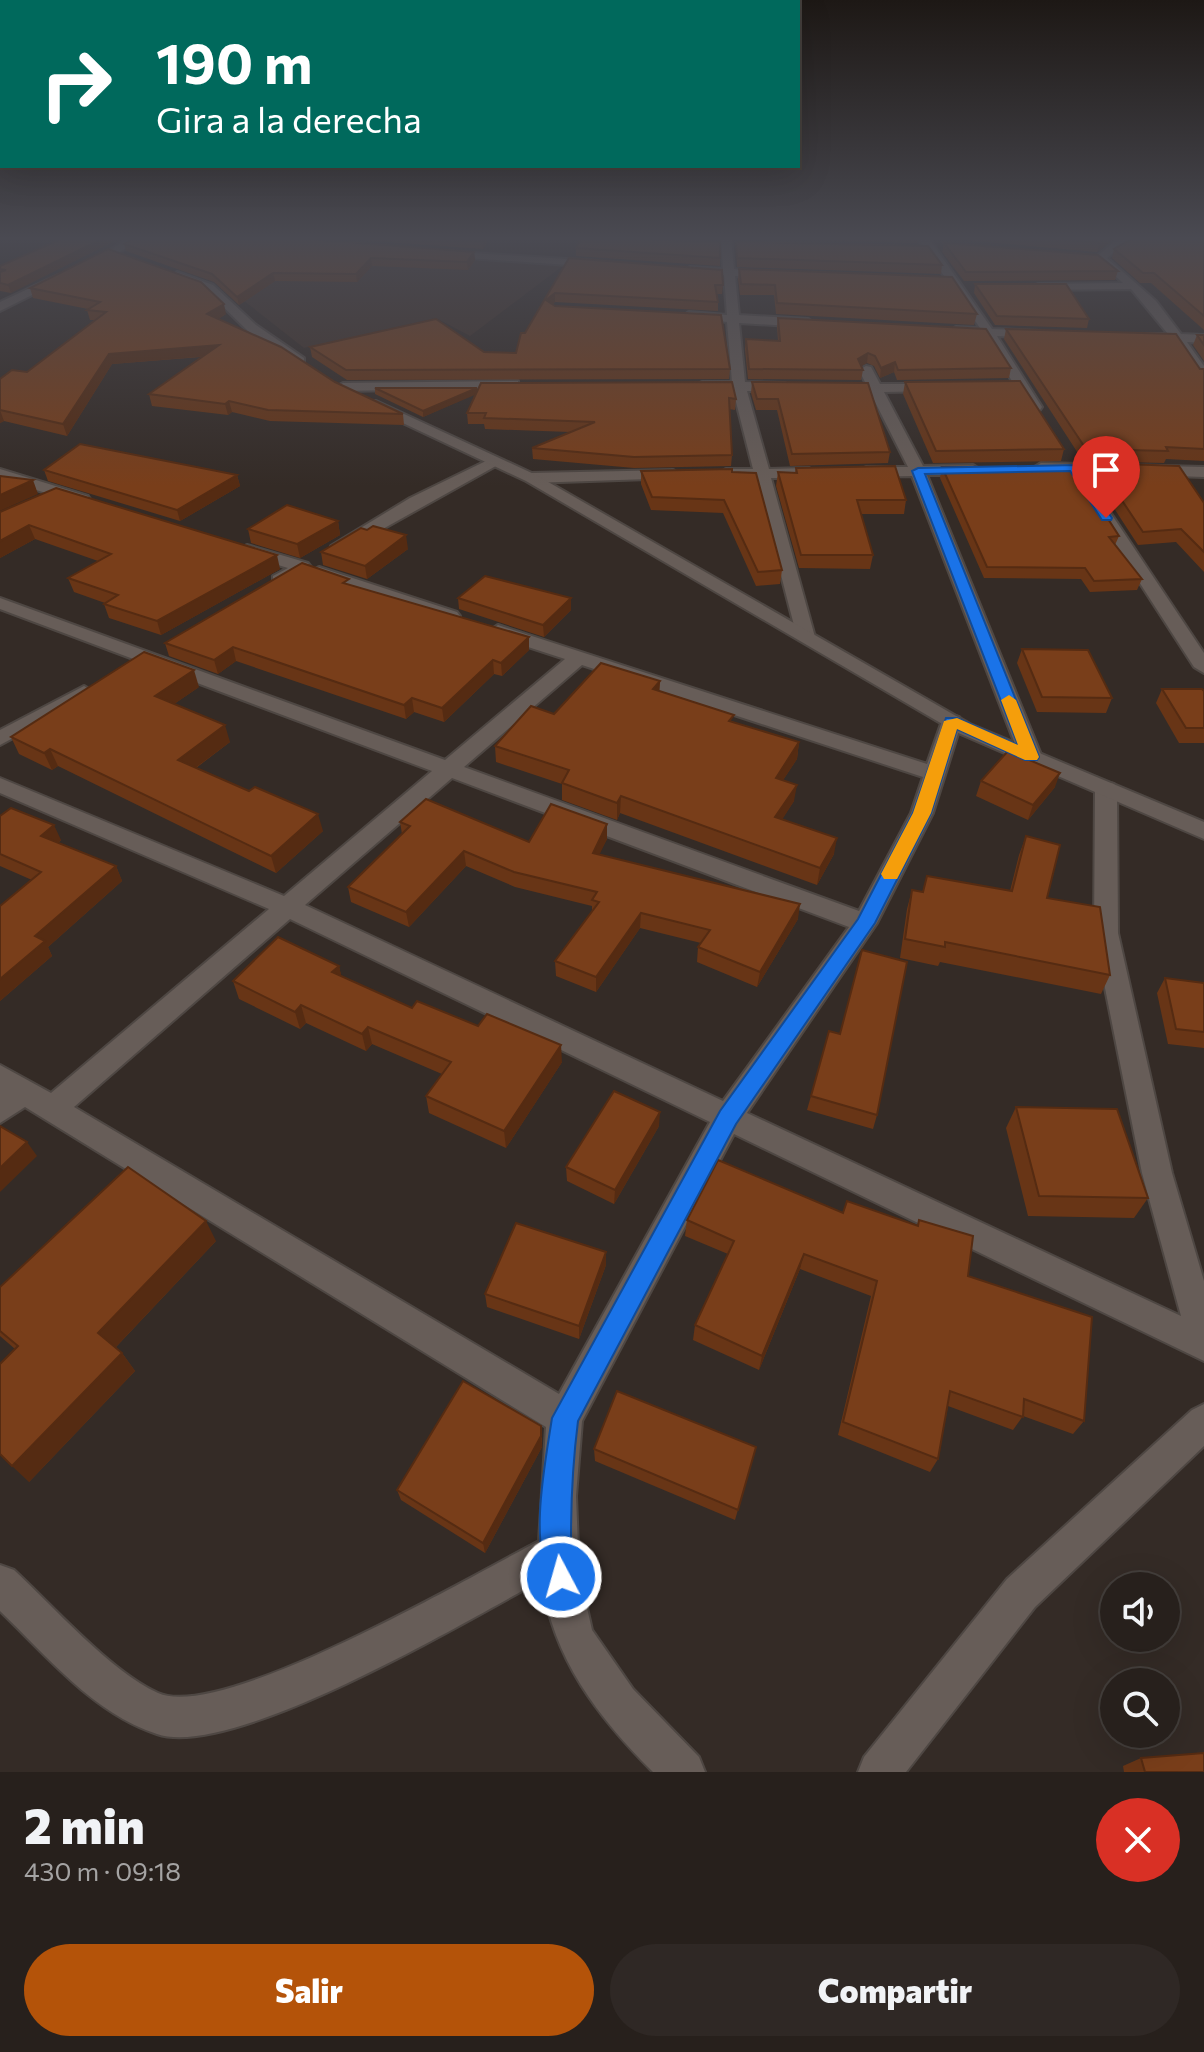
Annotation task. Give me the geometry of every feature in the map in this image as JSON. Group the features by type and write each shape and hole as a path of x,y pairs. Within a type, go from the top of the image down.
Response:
{"street":[{"path":"243,320 332,380 531,478 952,721 1204,831"},
{"path":"733,320 739,387 806,637"},
{"path":"746,320 829,324"},
{"path":"980,320 1014,386 1044,421"},
{"path":"1163,320 1204,375"},
{"path":"940,330 1050,334"},
{"path":"1128,336 1204,339"},
{"path":"866,370 918,471 1031,757"},
{"path":"332,380 524,384"},
{"path":"693,386 799,388"},
{"path":"829,388 948,387"},
{"path":"263,589 416,501 495,462"},
{"path":"856,472 996,469"},
{"path":"1027,469 1078,475 1204,472"},
{"path":"716,475 825,473"},
{"path":"0,474 106,506"},
{"path":"531,478 685,475"},
{"path":"1078,475 1204,667"},
{"path":"37,504 61,492"},
{"path":"226,544 934,773"},
{"path":"0,603 865,923"},
{"path":"0,739 172,642"},
{"path":"53,1108 579,657"},
{"path":"684,1772 658,1750 607,1690 570,1626 556,1552 558,1474 565,1418 728,1117 865,923 922,813 952,721"},
{"path":"0,785 287,907 1204,1341"},
{"path":"1106,789 1106,933 1157,1173 1204,1341"},
{"path":"0,1111 12,1084 565,1418"},
{"path":"879,1772 1021,1593 1204,1422"},
{"path":"0,1584 126,1697 162,1716 213,1714 294,1687 556,1552"}],"shaded area":[{"path":"268,320 429,320 304,348"},
{"path":"439,320 492,320 470,336"}],"building":[{"path":"96,320 220,320 281,347 335,382 403,414 268,410 229,401 225,404 149,394 219,345 109,354 63,424 0,410 0,379 12,370 27,372"},
{"path":"437,320 484,352 516,353 521,333 525,333 533,320 722,320 730,369 346,370 310,347"},
{"path":"778,320 986,329 1011,368 898,370 895,362 881,368 875,356 868,353 858,359 863,370 749,369 746,339 780,341"},
{"path":"1006,329 1176,334 1200,369 1204,369 1204,449 1086,449"},
{"path":"1020,381 1064,449 936,451 905,382"},
{"path":"732,382 736,399 729,398 732,455 634,457 532,448 595,422 484,418 486,413 467,413 481,383"},
{"path":"752,382 868,383 890,452 792,454 778,399 757,399"},
{"path":"375,388 477,388 423,411"},
{"path":"80,444 237,475 177,510 44,470"},
{"path":"1097,463 1179,466 1204,503 1204,552 1181,529 1143,532"},
{"path":"895,466 906,500 857,500 873,555 801,555 778,472 797,473 796,468"},
{"path":"1074,466 1119,536 1109,537 1142,579 1094,581 1085,568 987,567 942,467"},
{"path":"732,469 732,472 756,473 782,570 758,572 724,500 652,497 641,471"},
{"path":"0,476 33,480 0,495"},
{"path":"56,488 277,555 157,621 104,604 118,595 68,578 111,554 29,525 0,541 0,512"},
{"path":"287,505 338,521 297,544 248,529"},
{"path":"373,526 406,535 365,566 321,552 361,528 367,530"},
{"path":"302,563 349,579 343,583 529,637 501,663 493,660 442,708 412,698 404,705 233,647 214,660 165,643"},
{"path":"485,576 571,598 543,625 458,598"},
{"path":"1022,649 1088,650 1112,698 1042,697"},
{"path":"144,652 194,670 155,696 225,725 178,760 249,791 255,787 318,814 271,856 50,749 44,753 11,737"},
{"path":"601,663 660,681 653,689 734,715 729,721 799,742 776,778 797,785 775,817 837,838 820,868 621,796 617,803 562,783 569,770 495,746 531,706 554,714"},
{"path":"1162,689 1202,689 1204,728 1186,728"},
{"path":"1008,751 1060,773 1033,805 981,781"},
{"path":"426,799 529,842 551,804 607,824 593,853 800,904 760,972 698,947 710,930 641,913 596,977 555,961 599,902 592,900 597,892 514,872 464,851 406,912 348,887 410,826 400,822"},
{"path":"11,808 54,825 41,836 116,866 35,936 45,941 0,979 0,906 41,872 0,854 0,816"},
{"path":"1026,836 1060,845 1047,898 1100,907 1110,975 945,942 945,947 905,939 912,890 923,892 927,876 1012,891"},
{"path":"278,937 339,966 332,972 412,1008 417,1001 478,1026 487,1014 561,1045 504,1131 426,1096 451,1062 368,1027 362,1034 301,1005 295,1012 233,981"},
{"path":"862,950 907,962 877,1115 811,1096 829,1031 840,1034"},
{"path":"1165,978 1204,983 1204,1032 1176,1029"},
{"path":"614,1091 660,1112 615,1190 566,1167"},
{"path":"1016,1107 1117,1109 1148,1198 1039,1196"},
{"path":"0,1126 27,1142 0,1168"},
{"path":"718,1160 843,1213 847,1201 918,1226 919,1220 973,1236 968,1276 1092,1317 1084,1421 1024,1399 1023,1417 950,1391 938,1459 843,1422 877,1281 804,1254 762,1356 695,1325 734,1241 687,1220"},
{"path":"128,1167 206,1221 98,1333 122,1353 12,1466 0,1454 0,1364 18,1346 0,1331 0,1287"},
{"path":"516,1223 606,1252 579,1326 485,1294"},
{"path":"463,1381 541,1426 541,1436 483,1543 397,1490"},
{"path":"617,1391 756,1447 738,1510 594,1449"},
{"path":"1204,1753 1204,1772 1145,1772 1141,1758"}],"slow traffic":[{"path":"890,874 922,813 952,721 1031,757 1009,700"}],"route":[{"path":"561,1577 556,1552 558,1474 565,1418 728,1117 865,923 922,813 952,721 1031,757 918,471 1073,468 1106,518"}]}
